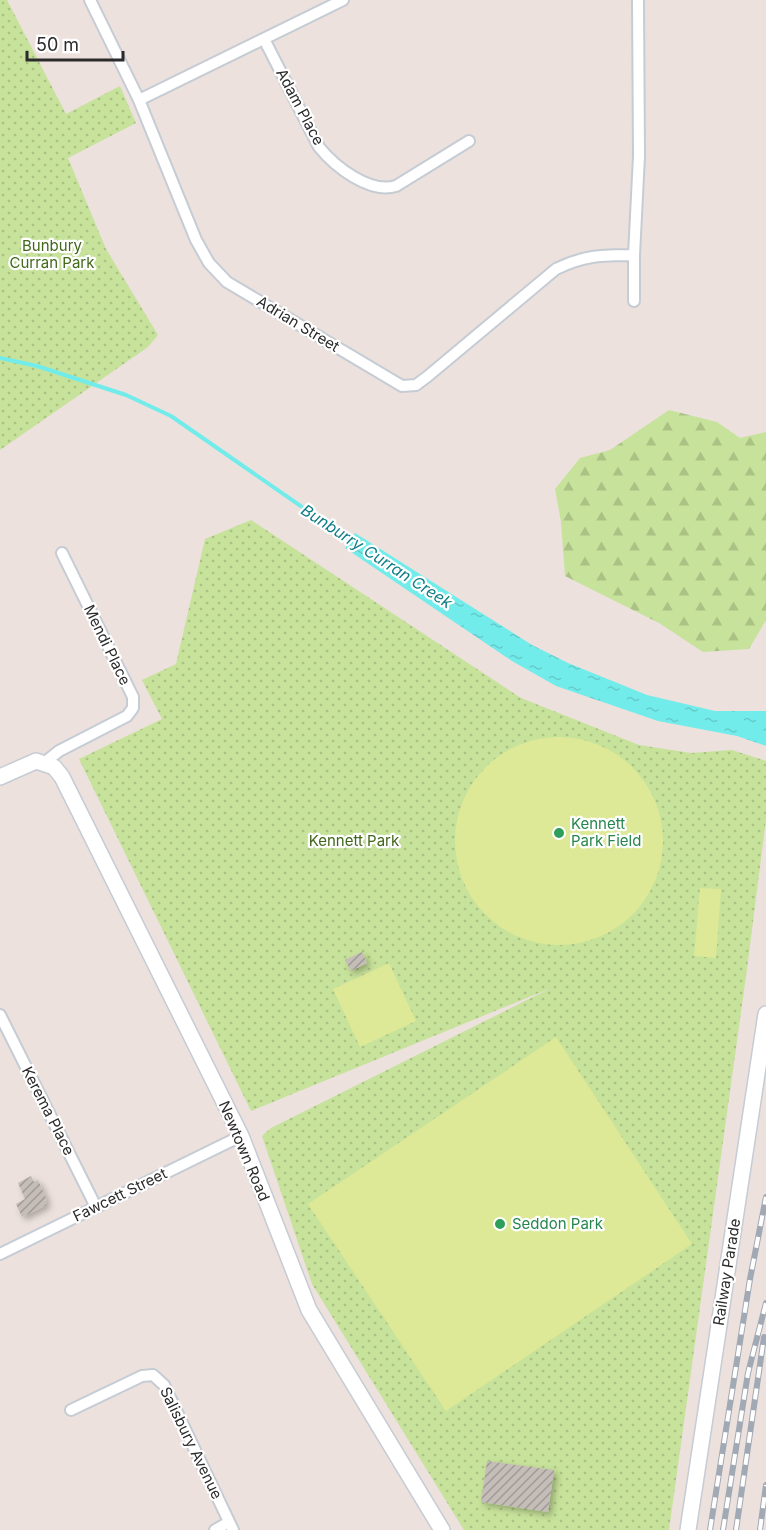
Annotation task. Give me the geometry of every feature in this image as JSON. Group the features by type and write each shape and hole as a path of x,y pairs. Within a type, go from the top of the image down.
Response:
{"street":[{"name":"Adrian Street","path":"90,0 140,100 196,240 209,263 227,282 402,386 416,385 428,376 556,270 576,259 599,255 634,255"},
{"path":"140,100 343,0"},
{"path":"634,301 639,156 638,0"},
{"name":"Adam Place","path":"264,39 319,147 330,160 373,186 385,189 396,186 469,141"},
{"name":"Mendi Place","path":"49,765 59,751 127,716 133,708 133,698 62,553"},
{"path":"0,777 36,761 49,765"},
{"name":"Newtown Road","path":"49,765 62,777 241,1136 309,1310 442,1530"},
{"name":"Railway Parade","path":"688,1530 766,1014"},
{"name":"Kerema Place","path":"0,1015 96,1208"},
{"name":"Fawcett Street","path":"0,1254 241,1136"},
{"name":"Salisbury Avenue","path":"71,1410 141,1376 153,1376 164,1385 231,1526"},
{"path":"214,1530 231,1526"}],"green space":[{"name":"Bunbury Curran Park","path":"0,0 7,0 66,114 120,86 136,123 68,158 106,249 158,335 148,347 0,450"},
{"path":"669,410 717,422 740,438 766,432 766,620 749,649 703,652 659,623 565,576 561,522 555,489 580,458 610,450"},
{"name":"Kennett Park","path":"251,520 521,698 639,745 691,753 732,750 766,761 766,819 669,1530 464,1530 312,1284 262,1136 271,1128 551,988 251,1111 79,759 162,719 142,680 176,664 205,539"},
{"name":"Kennett Park Field","path":"559,737 579,739 608,749 639,775 655,801 661,821 663,841 661,861 651,890 625,921 599,937 579,943 559,945 539,943 510,933 479,907 463,881 457,861 455,841 457,821 467,792 493,761 519,745 539,739"},
{"path":"700,888 721,889 716,958 694,956"},
{"path":"389,963 416,1021 360,1047 333,989"},
{"name":"Seddon Park","path":"556,1037 692,1244 446,1411 308,1204"}],"water":[{"path":"355,533 532,645 568,663 647,695 715,711 766,711 766,746 737,736 658,721 556,686 512,661 345,548"}],"building":[{"path":"362,952 367,963 351,971 345,960"},
{"path":"31,1176 34,1182 38,1180 47,1205 22,1217 16,1204 25,1199 18,1183"},
{"path":"487,1461 554,1470 548,1512 481,1502"}],"waterway":[{"name":"Bunburry Curran Creek","path":"0,358 37,366 126,395 171,416 354,543"}],"railway":[{"path":"710,1530 750,1279 766,1197"},
{"path":"723,1530 748,1373 766,1303"},
{"path":"736,1530 764,1337"},
{"path":"760,1530 766,1485"}],"place":[{"name":"Kennett Park Field","path":"559,833"},
{"name":"Seddon Park","path":"500,1224"}]}
